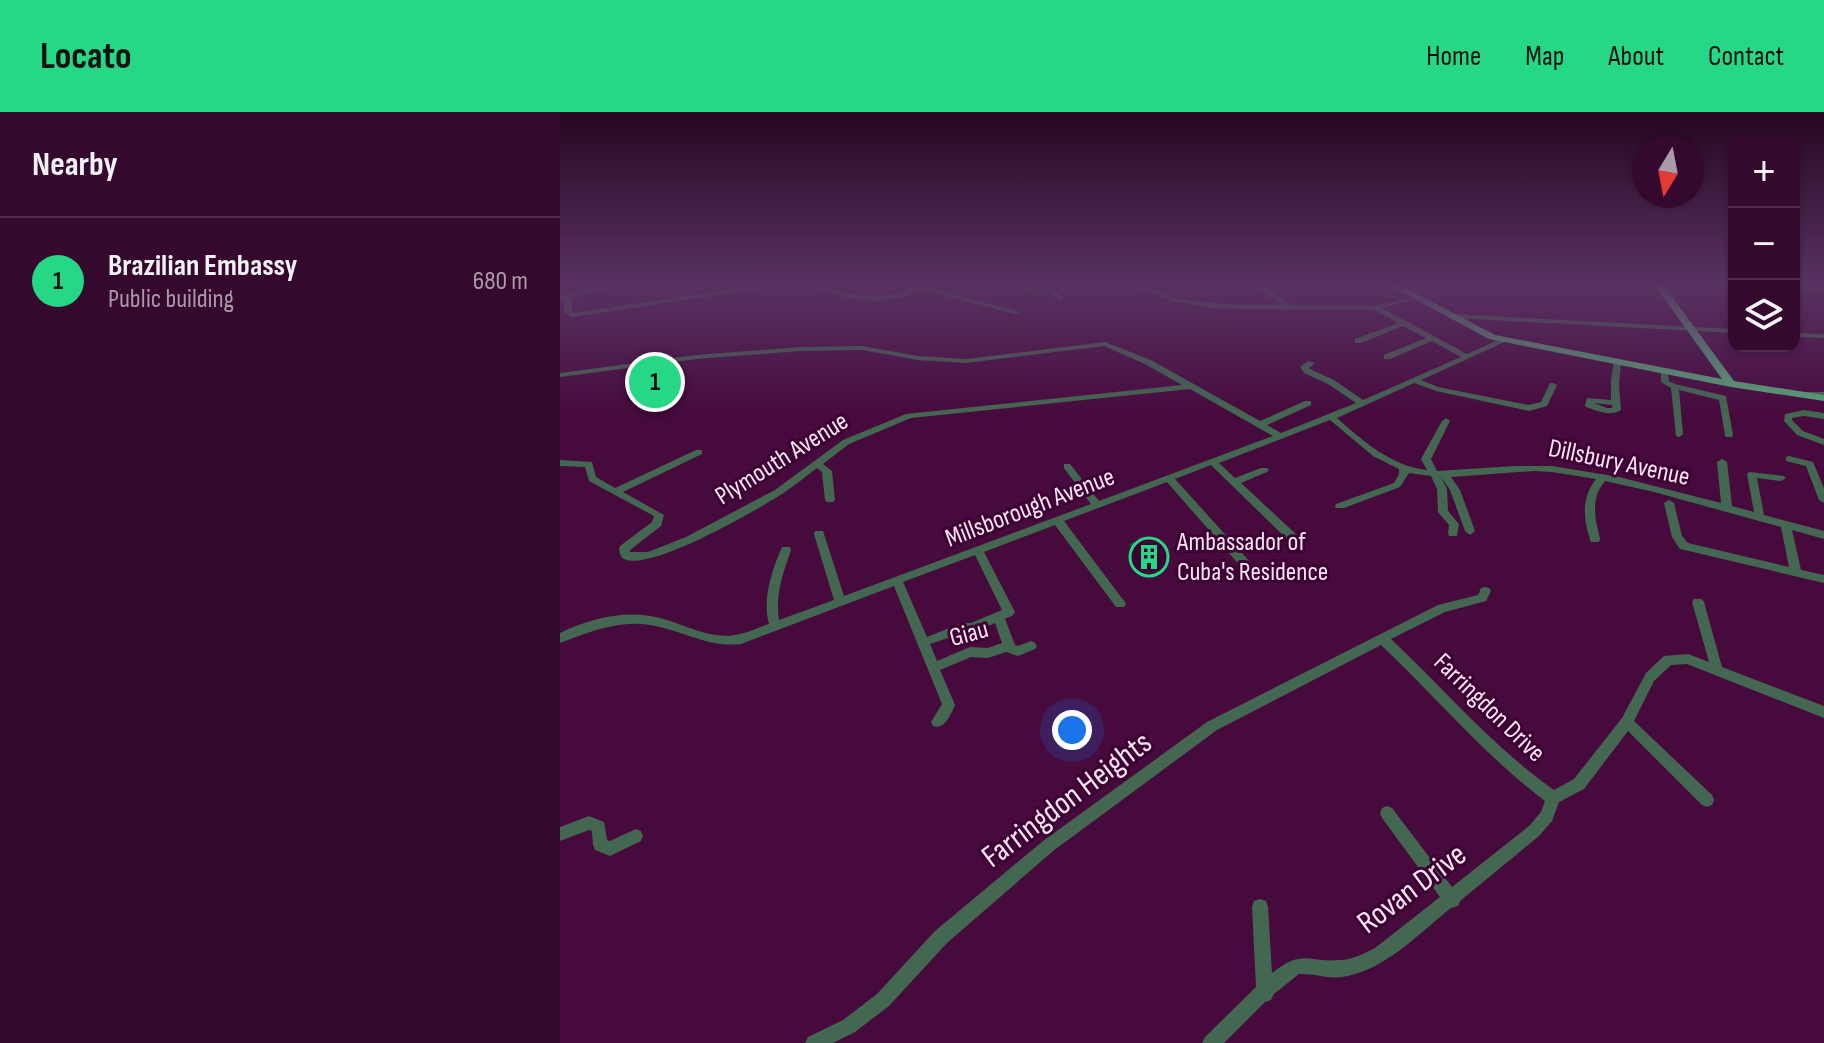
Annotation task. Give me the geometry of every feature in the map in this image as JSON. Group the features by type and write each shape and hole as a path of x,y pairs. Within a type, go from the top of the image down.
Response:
{"main road":[{"path":"1470,326 1505,340 1731,384 1824,396"},
{"path":"1689,328 1731,384"}],"street":[{"path":"1358,341 1395,326"},
{"path":"1411,326 1465,356"},
{"path":"1658,326 1728,331"},
{"path":"1800,335 1824,336"},
{"path":"1387,357 1433,338"},
{"name":"Millsborough Avenue","path":"560,638 599,622 640,620 660,621 730,642 979,553 1331,417 1505,340"},
{"path":"560,375 696,357 800,349 862,348 918,358 966,361 1092,344 1120,349 1280,436"},
{"path":"1616,403 1612,385 1617,362"},
{"path":"1311,363 1304,367 1307,371 1331,382 1362,403"},
{"path":"1664,371 1665,382 1675,387 1723,398 1729,435"},
{"path":"1413,380 1436,389 1529,408 1544,404 1553,385"},
{"name":"Plymouth Avenue","path":"560,463 589,464 592,479 659,515 657,524 624,549 626,556 639,557 660,553 690,540 778,492 846,442 921,413 1192,386"},
{"path":"1675,387 1679,434"},
{"path":"1262,424 1308,403"},
{"path":"1824,416 1795,413 1788,416 1788,421 1800,433 1824,442"},
{"name":"Dillsbury Avenue","path":"1331,417 1362,443 1403,467 1438,473 1518,467 1571,471 1824,535"},
{"path":"1446,421 1426,459 1455,490 1470,531"},
{"path":"614,492 699,452"},
{"path":"1789,459 1810,464 1824,500"},
{"path":"1213,462 1294,539"},
{"path":"1722,462 1727,510"},
{"path":"817,464 827,471 830,500"},
{"path":"1340,506 1397,485 1404,474 1403,467"},
{"path":"1234,482 1264,470"},
{"path":"1438,473 1443,512 1454,524 1453,533"},
{"path":"1069,474 1098,506"},
{"path":"1760,519 1752,474 1781,478"},
{"path":"1595,539 1589,517 1590,495 1591,489 1602,478"},
{"path":"1170,479 1246,565"},
{"path":"1669,503 1677,537 1684,546 1824,579"},
{"path":"1059,522 1120,604"},
{"path":"1786,525 1796,572"},
{"path":"819,534 840,602"},
{"path":"775,626 773,608 777,577 786,550"},
{"name":"Giau","path":"931,640 1007,614 1008,609 979,553"},
{"path":"897,581 949,705 938,722"},
{"name":"Farringdon Heights","path":"814,1043 849,1026 883,1000 969,911 1048,846 1212,726 1442,608 1474,603 1482,598 1485,591"},
{"path":"1698,602 1717,670"},
{"name":"Giau","path":"999,618 1009,646 1018,651 1031,646"},
{"name":"Farringdon Drive","path":"1383,639 1518,775 1553,798 1579,784 1627,722 1650,677 1668,660 1688,659 1824,712"},
{"name":"Giau","path":"939,665 970,652 988,653 1009,646"},
{"path":"1627,722 1707,800"},
{"name":"Rovan Drive","path":"1211,1043 1265,994 1282,974 1297,966 1355,967 1381,954 1534,831 1547,816 1553,798"},
{"path":"1387,813 1452,900"},
{"path":"560,834 589,823 599,827 600,845 610,849 636,836"},
{"path":"1260,907 1265,994"}],"building":[{"name":"Ambassador of Cuba's Residence","path":"1140,540 1148,551 1158,548 1167,561 1137,572 1129,559 1137,556 1129,544"}],"place":[{"name":"Brazilian Embassy","path":"655,382"},
{"name":"Ambassador of Cuba's Residence","path":"1149,557"}]}
